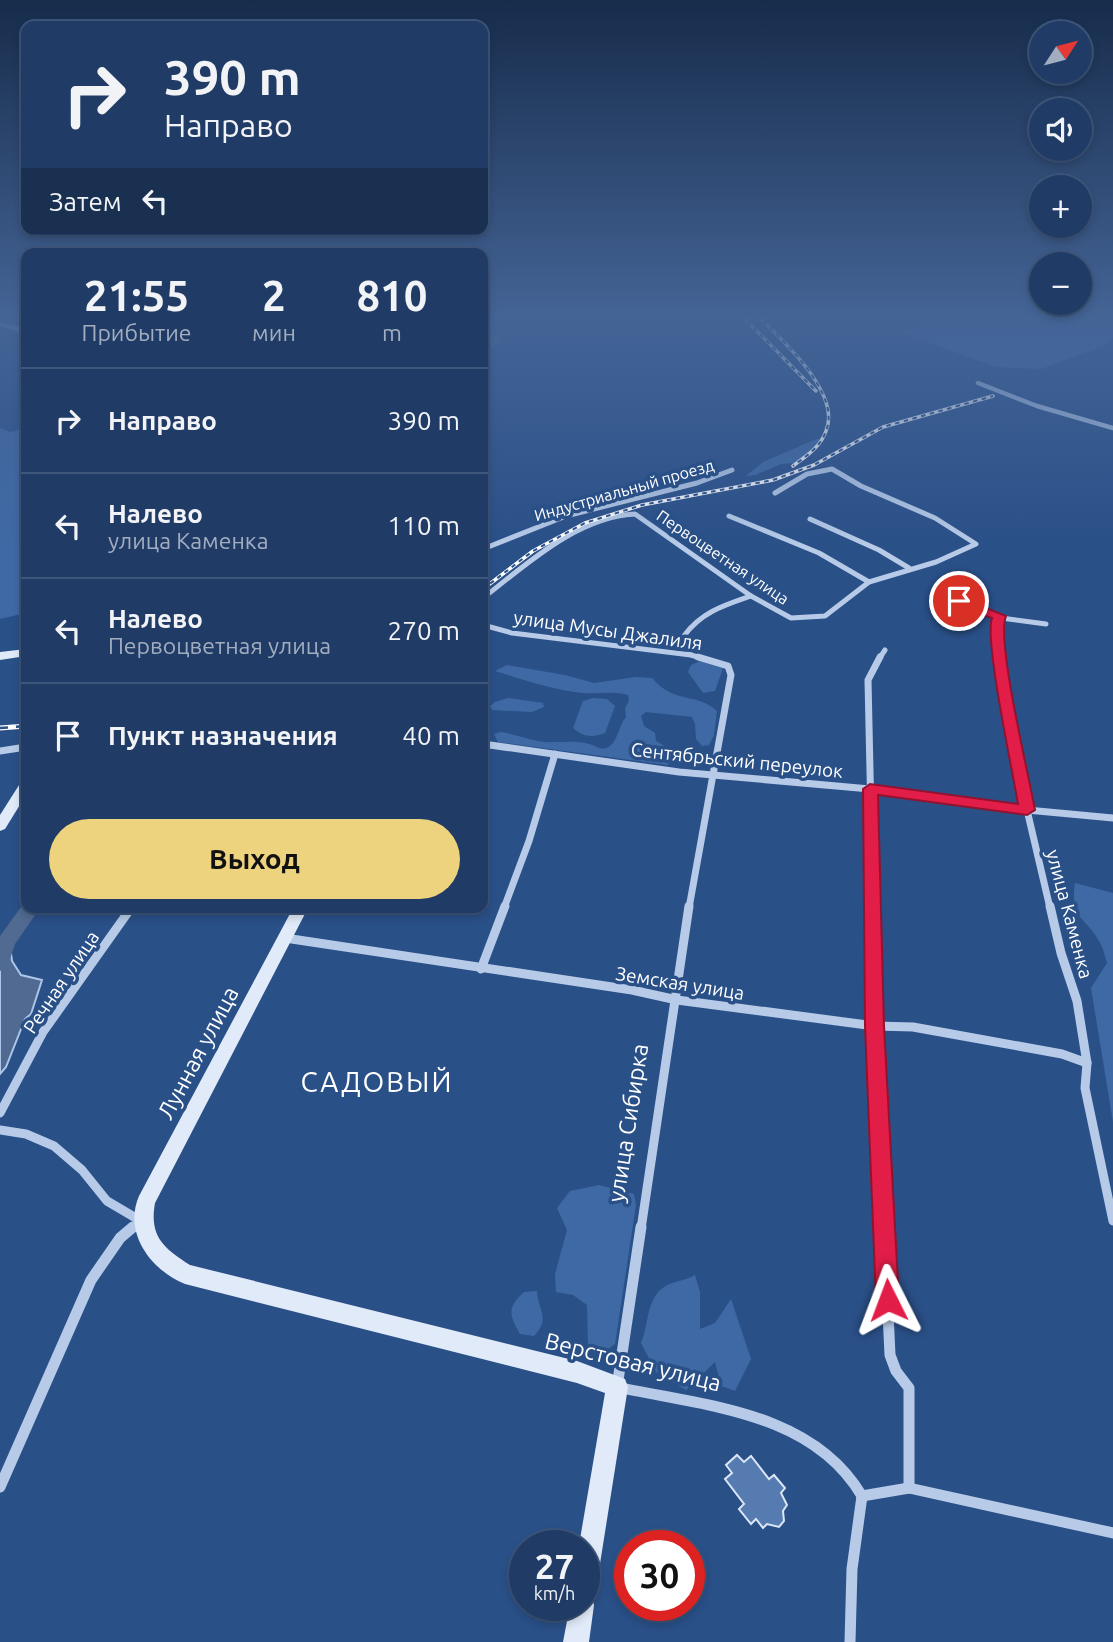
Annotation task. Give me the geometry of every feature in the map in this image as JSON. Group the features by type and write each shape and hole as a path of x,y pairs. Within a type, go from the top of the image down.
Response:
{"street":[{"path":"1001,392 1113,428"},
{"name":"Первоцветная улица","path":"488,594 533,559 565,539 610,517 635,514 751,596 791,618 817,618 833,612 869,582 936,562 976,544 948,524 860,485 834,470 825,469 807,475 786,484 775,493"},
{"name":"Индустриальный проезд","path":"488,547 566,516 697,483 732,470"},
{"path":"729,516 785,537 852,570 869,582"},
{"path":"810,519 879,550 909,568"},
{"path":"691,655 684,636 695,622 712,609 751,596"},
{"path":"959,601 976,610 1022,624 1046,624"},
{"name":"улица Каменка","path":"1000,616 996,623 1000,658 1027,810 1061,953 1077,1001 1087,1063 1085,1088 1113,1221"},
{"name":"улица Мусы Джалиля","path":"488,626 512,633 691,655 728,666"},
{"path":"885,650 868,680 874,1026 890,1355 896,1371 909,1388 909,1488"},
{"path":"0,656 21,654"},
{"name":"улица Сибирка","path":"594,1530 699,843 731,675 728,666"},
{"name":"Сентябрьский переулок","path":"488,745 713,776 870,789 1027,810 1113,818"},
{"path":"0,751 21,748"},
{"path":"481,969 529,841 555,754"},
{"path":"0,826 21,793"},
{"name":"Речная улица","path":"0,1113 43,1032 127,913"},
{"name":"Лунная улица","path":"141,1222 146,1202 171,1151 298,913"},
{"name":"Земская улица","path":"285,938 632,990 677,1000 874,1026 913,1027 1006,1042 1062,1054 1087,1063"},
{"path":"0,1130 26,1134 54,1146 82,1170 107,1201 141,1222 120,1238 91,1280 0,1487"},
{"name":"Верстовая улица","path":"141,1222 151,1247 185,1274 577,1372 617,1387 762,1419 794,1431 828,1454 855,1482 862,1496"},
{"path":"850,1642 850,1582 855,1530 862,1496 909,1488 1113,1533"},
{"path":"576,1642 579,1621"}],"shaded area":[{"path":"0,428 10,432 21,429 21,614 0,619"},
{"path":"821,439 810,453 795,463 781,464 746,476 763,462"},
{"path":"700,661 723,668 715,691 703,693 688,672 691,665"},
{"path":"507,665 594,683 636,677 652,678 669,692 702,702 717,711 714,735 709,745 702,746 696,739 692,717 646,712 641,716 644,726 655,733 656,741 677,753 674,760 667,765 498,742 494,734 501,732 539,741 578,742 607,748 615,740 626,717 625,708 629,701 628,695 561,690 495,671"},
{"path":"508,698 543,703 544,707 532,712 492,710 490,706 495,702"},
{"path":"593,698 607,699 615,706 605,733 588,736 573,728 583,701"},
{"path":"1075,883 1113,893 1113,1122 1091,988 1107,963 1100,943 1076,911"},
{"path":"10,946 12,961 21,975 42,980 31,1014 25,1019 6,1067 0,1074 0,949"},
{"path":"599,1185 634,1194 636,1205 615,1344 600,1355 588,1347 587,1305 573,1295 556,1292 555,1274 567,1230 557,1208 570,1191"},
{"path":"695,1275 700,1292 700,1329 715,1323 731,1299 751,1359 735,1391 721,1386 715,1362 686,1390 656,1372 641,1343 651,1305 658,1292 667,1285"},
{"path":"537,1291 542,1324 534,1336 520,1334 512,1316 512,1307 524,1292"}],"building":[{"path":"737,1455 744,1462 751,1456 769,1479 774,1475 785,1488 781,1493 787,1505 783,1511 784,1521 779,1527 767,1524 763,1528 756,1519 751,1524 739,1509 744,1504 725,1479 732,1473 726,1465"}],"waterway":[{"path":"0,963 6,942 27,913"}],"railway":[{"path":"793,466 812,451 826,431 829,416 821,392"},
{"path":"488,585 533,551 585,523 642,505 773,480 814,465 883,427 993,396"},
{"path":"0,728 21,726"}],"district":[{"name":"САДОВЫЙ","path":"377,1082"}],"route":[{"path":"888,1300 874,1026 870,789 1027,810 1000,658 996,623 1000,616 976,610 959,601"}]}
